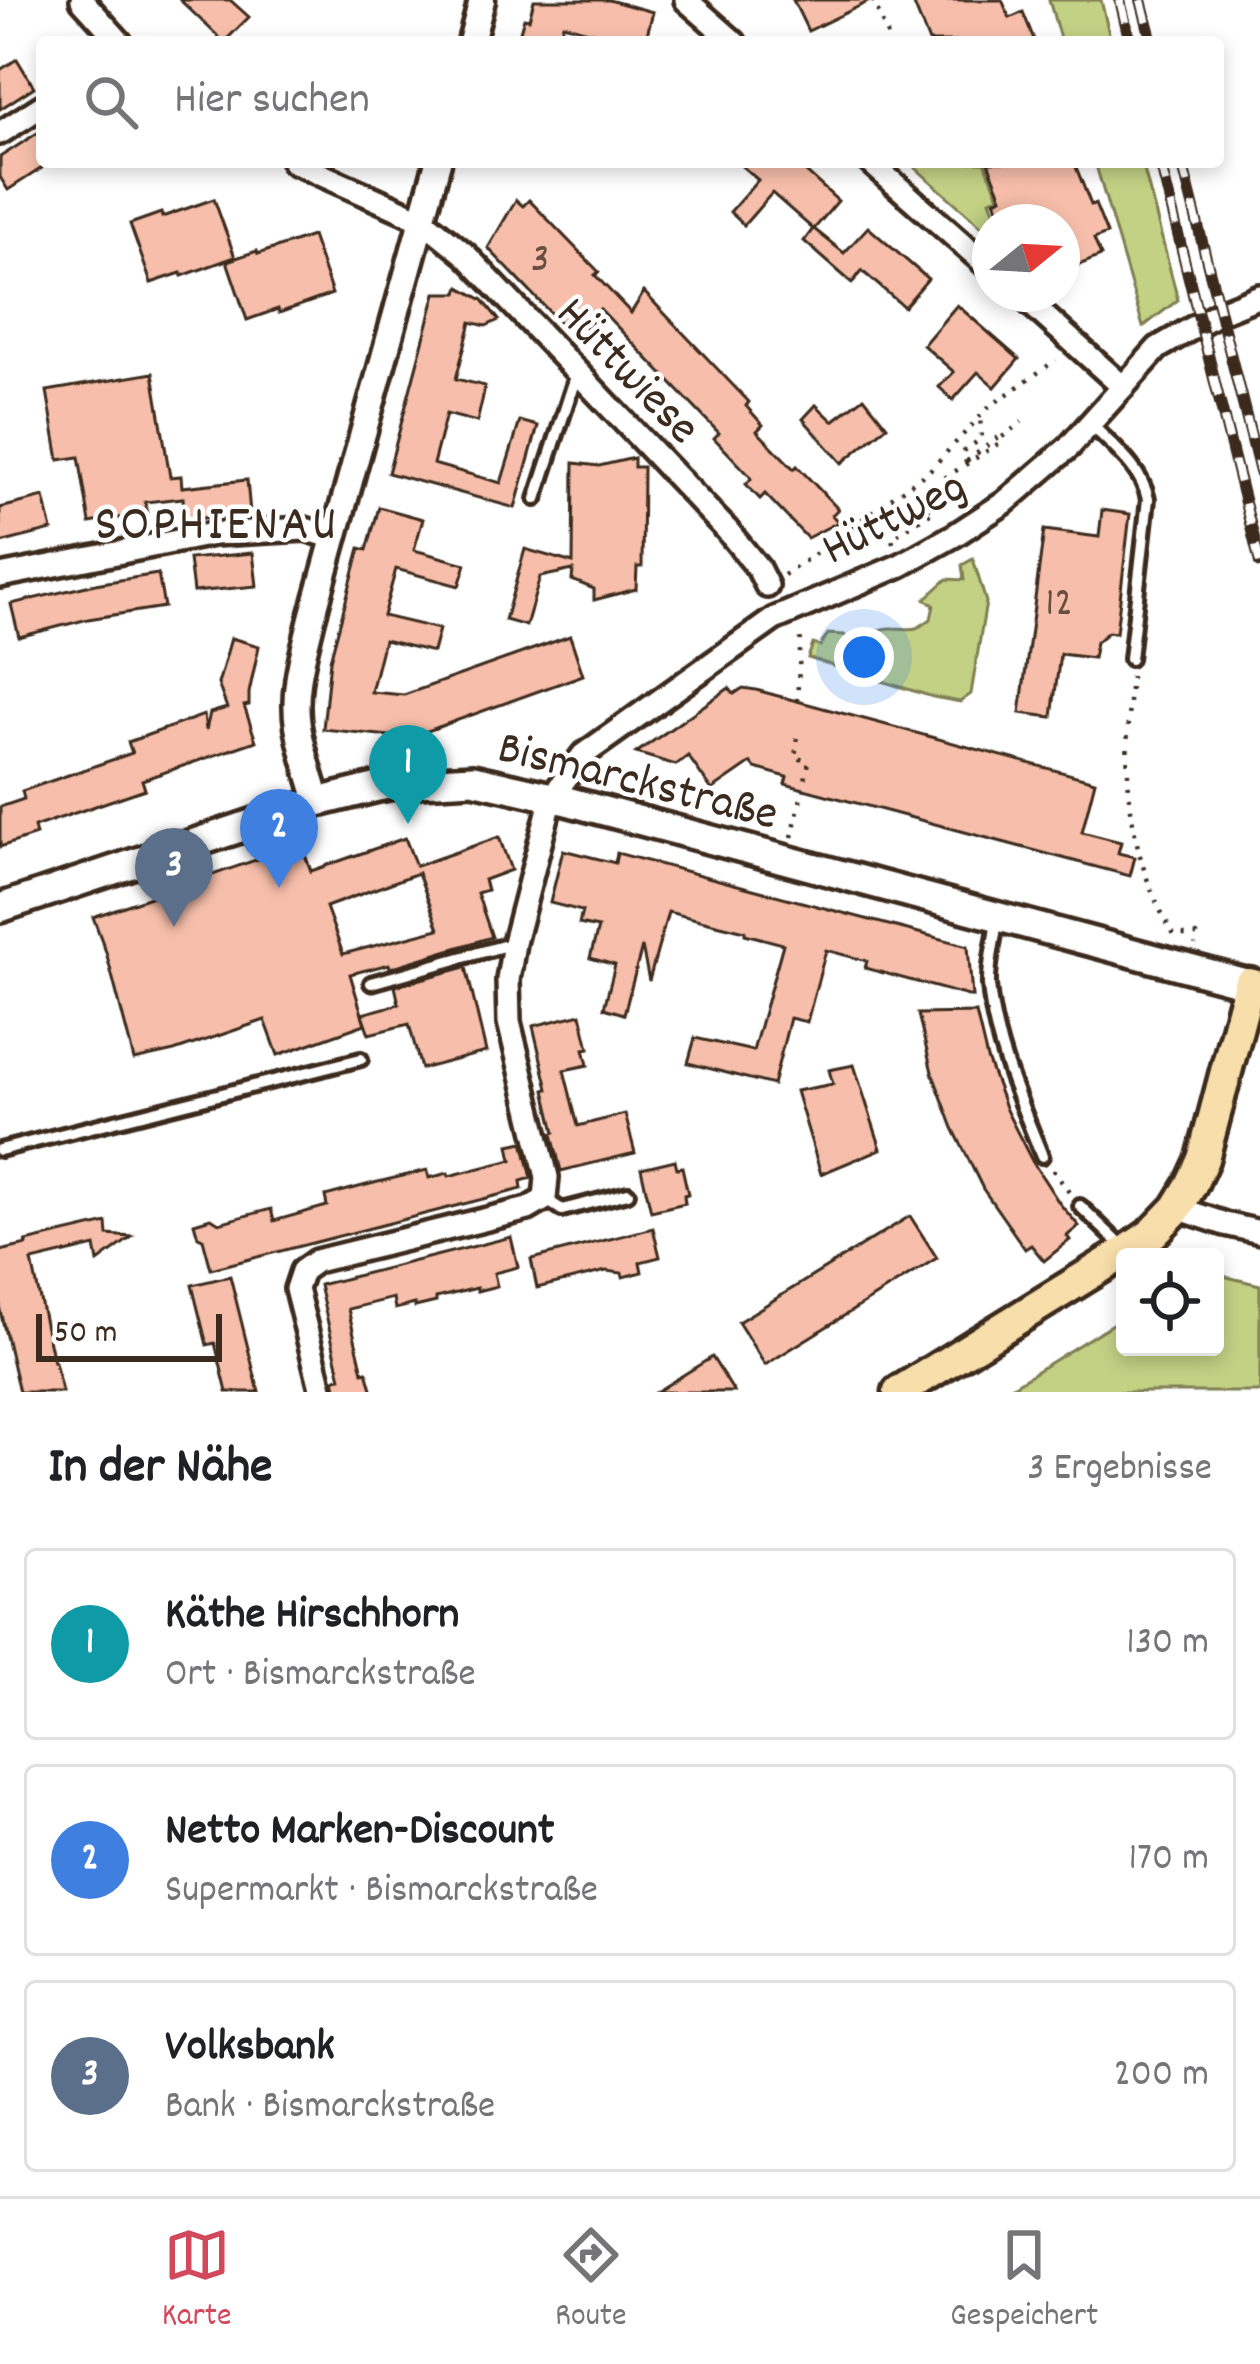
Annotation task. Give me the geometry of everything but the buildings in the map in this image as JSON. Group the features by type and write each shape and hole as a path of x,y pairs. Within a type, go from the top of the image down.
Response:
{"main road":[{"name":"Bismarckstraße","path":"0,908 317,802 400,783 473,779 1254,985"},
{"path":"1131,1248 1177,1208 1203,1160 1254,985"},
{"path":"899,1392 1116,1258"}],"street":[{"path":"82,0 115,36"},
{"path":"686,0 727,36"},
{"path":"472,36 476,1"},
{"path":"0,134 36,110"},
{"name":"Hüttwiese","path":"306,168 423,220 466,255 727,530 767,586"},
{"path":"317,802 298,725 297,694 311,618 436,168"},
{"path":"877,168 972,252"},
{"name":"Hüttweg","path":"552,797 583,755 774,619 902,565 1004,503 1052,464 1158,348 1220,312 1260,296"},
{"path":"1040,312 1123,387"},
{"path":"0,576 213,534 305,529 335,538"},
{"path":"316,1391 296,1289 302,1271 316,1261 529,1209 545,1199 547,1177 509,1022 508,980 552,797"},
{"path":"1177,1208 1260,1232"}],"lane":[{"path":"536,499 578,373"},
{"path":"1091,424 1136,470 1148,499 1130,659"},
{"path":"998,916 989,982 999,1038 1042,1156"},
{"path":"370,983 514,943"},
{"path":"0,1150 361,1059"},
{"path":"545,1199 562,1210 628,1193"},
{"path":"1081,1206 1124,1248"}],"path":[{"path":"873,0 888,36"},
{"path":"767,586 929,471 998,399 1058,359 1073,341"},
{"path":"966,463 964,451 982,438 980,416"},
{"path":"941,502 946,499 943,479 1022,422"},
{"path":"796,701 804,604"},
{"path":"1130,659 1127,776 1135,843 1155,902 1174,934"},
{"path":"787,860 809,762 795,757 799,734"},
{"path":"1042,1156 1081,1206"}],"green space":[{"path":"1049,0 1101,0 1110,36 1059,36"},
{"path":"916,168 987,168 999,196 990,200 992,204 972,204 972,218"},
{"path":"1097,168 1144,168 1178,300 1143,327"},
{"path":"973,559 986,602 971,694 960,702 808,658 813,644 820,646 828,634 844,635 854,643 877,630 912,629 925,623 934,605 925,599 947,579 964,580 962,565"},
{"path":"1224,1276 1260,1285 1260,1392 1003,1392 1116,1322 1116,1356 1224,1356"}],"railway":[{"path":"1120,0 1129,36"},
{"path":"1141,0 1150,36"},
{"path":"1161,168 1260,563"},
{"path":"1184,168 1260,472"}],"place":[{"name":"Käthe Hirschhorn","path":"408,824"},
{"name":"Netto Marken-Discount","path":"279,888"},
{"name":"Volksbank","path":"174,927"}],"district":[{"name":"SOPHIENAU","path":"217,520"}]}
